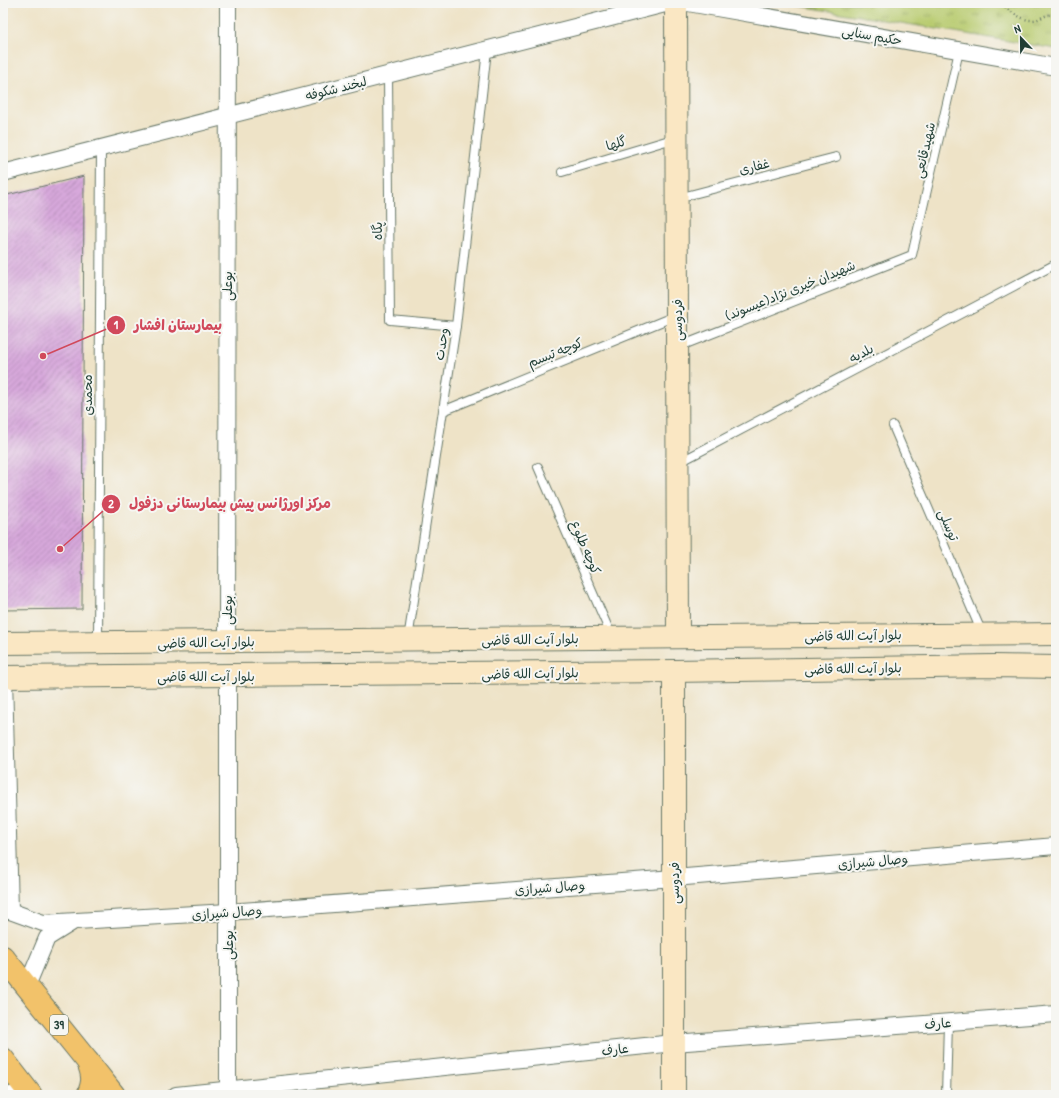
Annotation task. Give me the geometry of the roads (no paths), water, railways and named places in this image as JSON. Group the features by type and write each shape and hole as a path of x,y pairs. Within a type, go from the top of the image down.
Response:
{"main road":[{"name":"فردوسی","path":"676,3 678,637"},
{"path":"987,634 992,666"},
{"name":"بلوار آیت‌ الله قاضی","path":"3,643 1056,634"},
{"path":"336,640 336,675"},
{"name":"بلوار آیت ‌الله قاضی","path":"4,677 336,675 992,666 1056,667"},
{"name":"فردوسی","path":"674,671 674,1095"},
{"name":"39","path":"3,957 114,1095"},
{"path":"3,1059 23,1094"},
{"path":"88,1062 92,1073 92,1085 88,1095"}],"street":[{"name":"بوعلی","path":"227,641 228,3"},
{"name":"لبخند شکوفه","path":"3,173 669,3"},
{"name":"حکیم سنایی","path":"688,3 1056,67"},
{"name":"بوعلی","path":"228,676 228,1092"},
{"path":"4,677 6,908"},
{"name":"وصال شیرازی","path":"6,908 43,923 228,912 674,878 1056,846"},
{"path":"27,986 47,938 74,921"},
{"name":"عارف","path":"176,1095 228,1092 674,1043 1056,1014"}],"lane":[{"name":"وحدت","path":"408,640 456,326 487,50"},
{"name":"شهیدقانعی","path":"912,255 959,51"},
{"name":"پگاه","path":"388,75 390,320 456,326"},
{"name":"گلها","path":"562,172 677,138"},
{"name":"محمدی","path":"98,643 101,148"},
{"name":"غفاری","path":"677,198 836,158"},
{"name":"شهیدان خیری نژاد(عیسوند)","path":"677,348 912,255"},
{"name":"بلدیه","path":"678,463 1056,264"},
{"name":"کوچه تبسم","path":"442,411 677,315"},
{"name":"توسلی","path":"893,426 987,634"},
{"name":"کوچه طلوع","path":"538,467 613,638"},
{"path":"946,1095 948,1023"}],"place":[{"name":"بیمارستان افشار","path":"43,356"},
{"name":"مرکز اورژانس پیش بیمارستانی دزفول","path":"60,549"}]}
